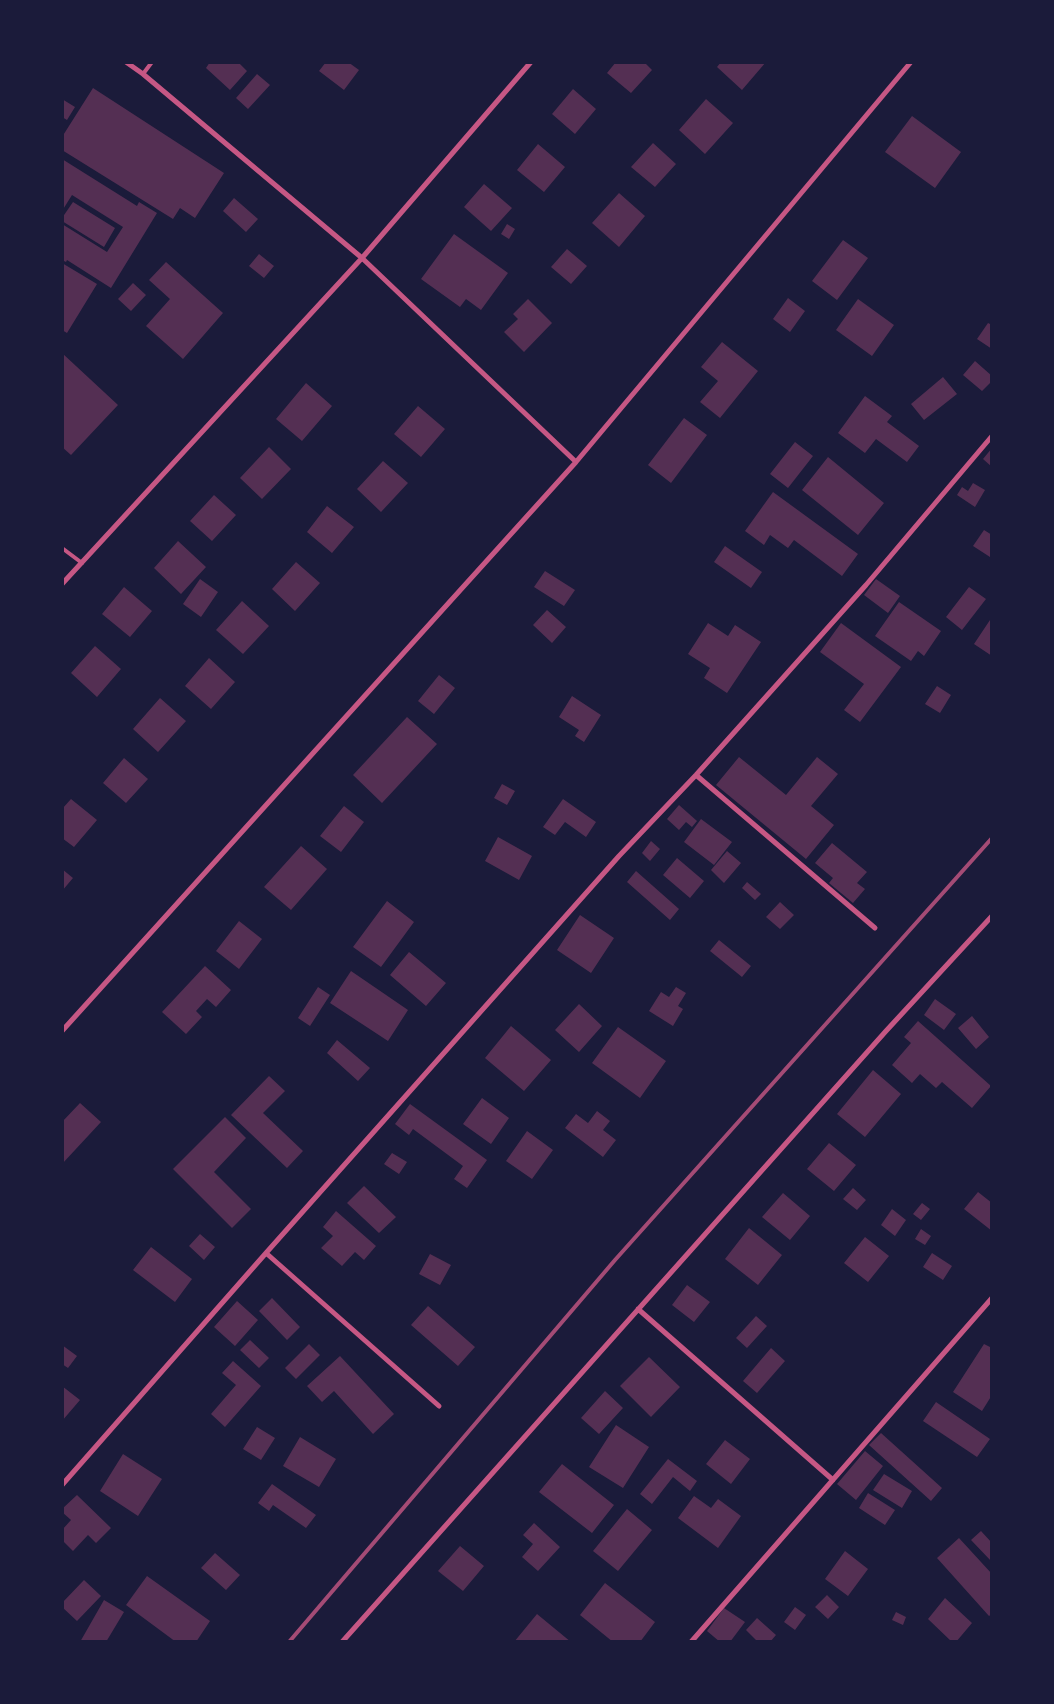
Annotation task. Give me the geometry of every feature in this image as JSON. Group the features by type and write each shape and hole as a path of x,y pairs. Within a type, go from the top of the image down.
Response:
{"street":[{"path":"126,62 143,74 362,258 576,462"},
{"path":"62,584 362,258 531,62"},
{"path":"62,1031 576,462 911,62"},
{"path":"62,1485 619,856 696,775 866,585 992,436"},
{"path":"696,775 875,928"},
{"path":"342,1642 886,1031 992,916"},
{"path":"266,1253 440,1406"},
{"path":"690,1642 992,1298"},
{"path":"638,1309 833,1480"}],"lane":[{"path":"143,74 152,62"},
{"path":"62,548 82,563"}],"building":[{"path":"210,62 238,62 247,71 230,90 206,68"},
{"path":"326,62 348,62 359,70 344,90 319,71"},
{"path":"616,62 644,62 652,70 631,93 607,73"},
{"path":"721,62 766,62 742,90 717,67"},
{"path":"257,74 270,85 248,109 236,98"},
{"path":"93,88 224,173 195,218 180,208 173,219 62,150 62,137"},
{"path":"573,89 596,109 575,134 552,114"},
{"path":"62,99 75,107 67,120 62,117"},
{"path":"706,99 733,123 705,154 679,130"},
{"path":"912,116 961,152 935,188 885,152"},
{"path":"653,143 676,164 655,187 631,167"},
{"path":"538,144 565,167 544,192 517,170"},
{"path":"62,159 137,206 139,202 157,213 111,288 67,260 66,262 62,260 62,224 107,252 123,227 72,195 62,211"},
{"path":"484,184 512,208 491,231 464,207"},
{"path":"619,193 645,216 619,247 592,223"},
{"path":"234,198 258,219 246,232 223,211"},
{"path":"73,202 115,228 104,247 62,221 62,218"},
{"path":"507,224 515,229 509,239 501,234"},
{"path":"454,234 508,273 481,310 466,299 460,307 421,279"},
{"path":"843,240 868,258 837,300 812,281"},
{"path":"567,249 587,266 571,284 551,267"},
{"path":"259,254 274,266 264,278 249,266"},
{"path":"166,262 223,313 183,359 146,326 170,299 149,280"},
{"path":"62,263 97,284 67,333 62,330"},
{"path":"133,283 146,295 131,311 118,299"},
{"path":"788,298 805,311 790,332 773,319"},
{"path":"528,299 552,323 524,352 504,332 518,319 513,314"},
{"path":"858,299 894,325 872,356 836,330"},
{"path":"988,323 992,325 992,349 977,339"},
{"path":"722,342 758,371 720,418 700,402 718,381 701,367"},
{"path":"62,353 118,405 71,455 62,447"},
{"path":"975,361 992,376 992,381 982,391 963,375"},
{"path":"943,377 957,394 924,420 911,404"},
{"path":"306,383 332,406 302,441 276,419"},
{"path":"865,396 892,416 887,422 919,446 907,462 876,439 865,453 838,433"},
{"path":"418,406 445,429 421,457 394,434"},
{"path":"684,418 707,435 671,483 648,465"},
{"path":"795,442 813,456 788,488 770,474"},
{"path":"269,447 291,469 262,499 240,478"},
{"path":"992,448 992,467 983,459"},
{"path":"828,457 884,503 858,535 802,490"},
{"path":"383,461 408,483 381,512 357,489"},
{"path":"973,483 985,490 975,507 957,495 962,487 968,491"},
{"path":"773,492 858,554 842,576 794,540 788,548 770,535 764,545 745,531"},
{"path":"214,495 236,515 212,541 190,521"},
{"path":"327,506 354,527 332,553 307,532"},
{"path":"984,530 992,535 992,555 990,557 973,546"},
{"path":"178,541 206,567 181,594 154,568"},
{"path":"725,546 762,572 751,588 714,562"},
{"path":"296,562 320,583 295,611 272,589"},
{"path":"545,571 575,590 564,606 534,587"},
{"path":"200,579 218,592 201,617 183,604"},
{"path":"876,579 900,596 888,613 864,595"},
{"path":"124,587 152,611 130,637 102,614"},
{"path":"969,587 986,599 962,630 946,617"},
{"path":"242,601 269,626 243,654 216,630"},
{"path":"899,602 941,631 924,656 918,651 911,661 875,636"},
{"path":"547,610 566,627 552,643 533,625"},
{"path":"992,617 992,656 974,644"},
{"path":"708,623 728,636 735,625 761,642 727,693 704,678 710,668 688,654"},
{"path":"841,623 901,667 860,722 844,710 864,684 820,652"},
{"path":"95,646 121,669 97,697 71,673"},
{"path":"209,658 235,682 211,709 185,686"},
{"path":"439,675 455,688 434,714 418,701"},
{"path":"937,686 951,695 940,713 925,704"},
{"path":"572,696 601,715 584,742 575,736 579,730 559,717"},
{"path":"160,698 186,721 158,752 133,729"},
{"path":"407,717 437,744 382,803 353,775"},
{"path":"739,757 786,795 817,757 838,774 811,806 834,825 806,859 716,785"},
{"path":"124,758 148,779 126,803 103,783"},
{"path":"502,784 515,791 507,805 494,798"},
{"path":"71,799 97,820 74,847 62,838 62,809"},
{"path":"563,799 596,822 586,837 565,822 555,835 543,827"},
{"path":"679,805 697,821 692,827 686,822 679,830 667,819"},
{"path":"344,806 364,822 341,852 320,836"},
{"path":"701,819 732,842 714,865 684,842"},
{"path":"498,837 532,856 519,880 485,861"},
{"path":"651,841 660,849 650,861 642,853"},
{"path":"832,843 867,872 857,883 865,889 853,903 829,883 833,878 815,863"},
{"path":"301,846 327,869 291,910 264,887"},
{"path":"727,851 741,863 724,883 711,870"},
{"path":"677,858 704,881 690,898 663,875"},
{"path":"62,869 73,878 62,891"},
{"path":"636,871 679,909 670,920 627,882"},
{"path":"747,882 761,894 755,900 742,888"},
{"path":"387,901 414,922 381,967 353,947"},
{"path":"780,902 794,915 780,929 766,917"},
{"path":"580,915 614,938 591,973 557,950"},
{"path":"239,921 262,939 239,969 216,951"},
{"path":"719,940 751,966 742,977 710,951"},
{"path":"409,952 446,983 426,1006 390,975"},
{"path":"205,966 231,990 216,1007 207,999 196,1011 202,1017 186,1034 162,1012"},
{"path":"351,971 408,1010 388,1041 330,1003"},
{"path":"318,987 330,995 310,1026 298,1018"},
{"path":"676,987 686,993 678,1006 683,1009 673,1026 649,1011 661,992 669,997"},
{"path":"935,999 956,1014 944,1030 924,1015"},
{"path":"579,1004 602,1026 579,1052 555,1030"},
{"path":"972,1016 989,1037 976,1049 958,1028"},
{"path":"918,1021 991,1086 972,1108 942,1082 936,1088 920,1074 912,1083 892,1065 911,1043 904,1037"},
{"path":"511,1026 551,1060 524,1091 485,1058"},
{"path":"618,1027 666,1061 640,1098 592,1063"},
{"path":"337,1040 370,1068 358,1081 327,1053"},
{"path":"873,1070 901,1094 865,1137 837,1114"},
{"path":"269,1076 285,1091 263,1113 303,1151 287,1168 231,1115"},
{"path":"482,1098 509,1118 491,1144 463,1124"},
{"path":"80,1103 101,1122 62,1164 62,1122"},
{"path":"410,1104 487,1160 467,1188 454,1179 463,1166 413,1129 409,1135 395,1124"},
{"path":"597,1111 610,1121 603,1130 616,1140 603,1157 565,1128 576,1114 588,1123"},
{"path":"225,1117 246,1138 214,1172 251,1209 232,1228 173,1169"},
{"path":"527,1131 553,1150 532,1179 506,1161"},
{"path":"829,1143 856,1165 834,1191 807,1169"},
{"path":"392,1153 407,1162 399,1174 384,1164"},
{"path":"364,1186 396,1217 379,1233 347,1203"},
{"path":"853,1188 866,1200 857,1210 843,1199"},
{"path":"978,1192 992,1203 992,1231 964,1209"},
{"path":"783,1193 810,1216 790,1240 762,1217"},
{"path":"922,1203 930,1209 921,1220 913,1214"},
{"path":"892,1209 906,1220 895,1236 881,1225"},
{"path":"336,1211 376,1246 364,1260 355,1252 342,1266 321,1248 333,1236 323,1227"},
{"path":"749,1228 782,1255 758,1285 725,1259"},
{"path":"921,1229 931,1236 925,1245 915,1239"},
{"path":"200,1234 215,1247 204,1260 189,1246"},
{"path":"865,1237 889,1256 868,1282 844,1263"},
{"path":"151,1247 192,1279 175,1302 133,1270"},
{"path":"932,1253 952,1266 943,1280 923,1267"},
{"path":"430,1254 451,1265 440,1285 419,1274"},
{"path":"687,1285 710,1302 694,1322 672,1305"},
{"path":"272,1298 300,1327 287,1340 259,1311"},
{"path":"237,1301 258,1320 235,1346 214,1327"},
{"path":"428,1306 475,1347 458,1366 411,1325"},
{"path":"756,1316 767,1326 747,1348 736,1338"},
{"path":"250,1340 269,1358 259,1368 240,1350"},
{"path":"309,1344 320,1355 296,1379 285,1368"},
{"path":"984,1344 992,1348 992,1395 982,1411 953,1392"},
{"path":"62,1345 77,1356 68,1368 62,1364"},
{"path":"771,1348 785,1361 757,1393 743,1381"},
{"path":"340,1356 394,1414 373,1434 334,1391 322,1402 307,1386"},
{"path":"649,1357 680,1387 651,1417 620,1386"},
{"path":"233,1361 261,1386 225,1427 211,1414 236,1385 222,1373"},
{"path":"62,1386 80,1400 62,1421"},
{"path":"605,1391 623,1408 599,1434 581,1418"},
{"path":"936,1402 990,1439 977,1457 923,1421"},
{"path":"616,1425 649,1447 623,1488 589,1467"},
{"path":"257,1427 275,1438 261,1460 243,1449"},
{"path":"881,1433 942,1488 931,1501 869,1445"},
{"path":"300,1437 336,1459 319,1487 283,1466"},
{"path":"725,1440 750,1459 731,1484 706,1464"},
{"path":"865,1451 883,1466 856,1500 837,1484"},
{"path":"123,1454 162,1479 138,1516 100,1491"},
{"path":"668,1459 697,1481 690,1491 673,1477 652,1504 640,1494"},
{"path":"562,1464 614,1505 592,1533 539,1492"},
{"path":"884,1474 912,1491 902,1508 873,1490"},
{"path":"272,1484 316,1515 306,1528 273,1505 269,1511 258,1503"},
{"path":"868,1493 895,1510 885,1525 859,1508"},
{"path":"77,1495 111,1528 96,1543 88,1535 73,1551 62,1540 62,1530 71,1520 62,1512 62,1509"},
{"path":"694,1496 711,1508 718,1499 741,1516 718,1548 678,1518"},
{"path":"627,1509 652,1530 618,1571 593,1551"},
{"path":"534,1523 560,1547 538,1571 522,1557 533,1544 523,1535"},
{"path":"981,1531 992,1543 992,1562 971,1540"},
{"path":"959,1538 992,1574 992,1614 989,1616 937,1558"},
{"path":"460,1546 484,1566 463,1591 438,1571"},
{"path":"845,1551 868,1569 848,1596 825,1579"},
{"path":"215,1553 240,1575 226,1590 201,1568"},
{"path":"147,1576 210,1621 196,1642 176,1642 126,1605"},
{"path":"84,1580 101,1596 77,1621 62,1607 62,1603"},
{"path":"605,1583 655,1622 640,1642 613,1642 580,1615"},
{"path":"827,1595 839,1607 828,1619 815,1607"},
{"path":"945,1598 972,1623 956,1642 952,1642 928,1619"},
{"path":"104,1600 124,1612 106,1642 80,1642"},
{"path":"795,1607 806,1615 795,1630 784,1622"},
{"path":"724,1608 745,1622 730,1642 720,1642 707,1631"},
{"path":"896,1612 906,1617 903,1625 892,1620"},
{"path":"537,1614 571,1642 514,1642"},
{"path":"757,1618 776,1635 770,1642 758,1642 746,1630"}],"railway":[{"path":"289,1642 615,1260 992,838"}]}
